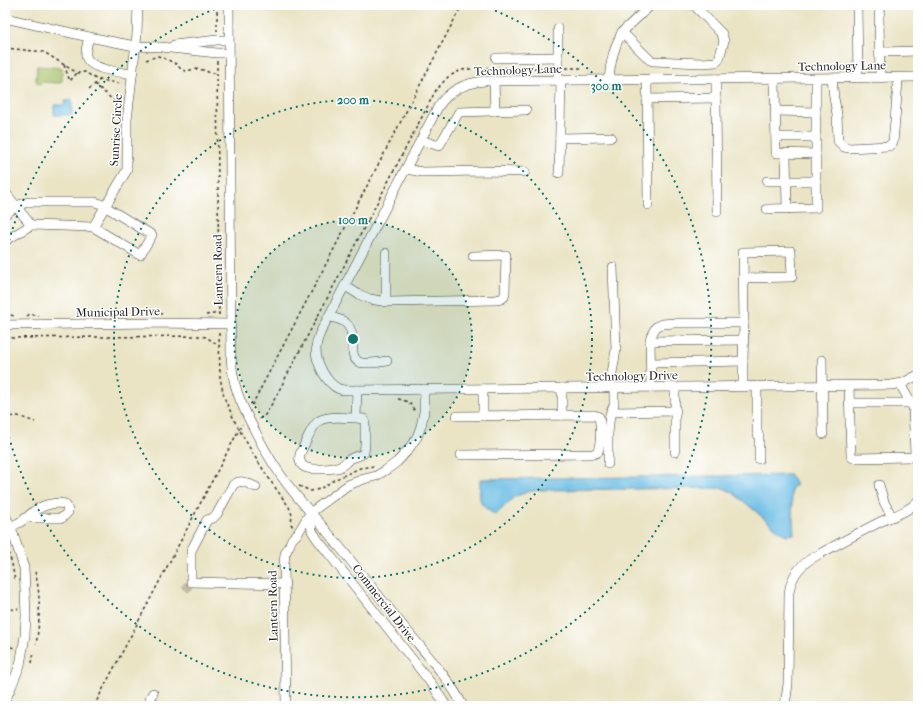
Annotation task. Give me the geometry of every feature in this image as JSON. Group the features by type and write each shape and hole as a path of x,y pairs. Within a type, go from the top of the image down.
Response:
{"street":[{"name":"Sunrise Circle","path":"93,227 127,170 127,120 138,27 138,5"},
{"name":"Lantern Road","path":"229,5 228,53 231,324 232,368 234,382 240,400 278,471 310,513 328,532"},
{"path":"609,80 611,61 619,37 628,26 651,5"},
{"path":"622,32 650,60 653,61 702,63 716,62 719,59 724,37 694,5"},
{"path":"857,5 858,78"},
{"path":"880,78 879,16 882,5"},
{"path":"5,18 135,46 228,53"},
{"path":"558,29 560,138 559,173"},
{"path":"89,37 86,57 93,65 110,71 132,74"},
{"path":"161,47 228,40"},
{"path":"880,52 918,51"},
{"path":"496,58 558,57"},
{"path":"767,209 816,208 816,78"},
{"path":"832,78 837,114 838,141 844,147 849,148 889,146 892,144 898,96 898,78"},
{"name":"Technology Lane","path":"355,390 343,390 338,388 325,376 316,354 316,345 320,333 438,107 449,94 457,88 478,82 494,81 918,78"},
{"path":"716,79 717,212"},
{"path":"775,79 776,153 816,154"},
{"path":"647,80 648,205"},
{"path":"494,81 495,111"},
{"path":"647,100 716,98"},
{"path":"421,140 439,146 459,112 526,110"},
{"path":"776,111 816,112"},
{"path":"560,138 611,137"},
{"path":"776,137 816,137"},
{"path":"786,154 787,209"},
{"path":"406,169 422,172 525,172"},
{"path":"767,181 816,181"},
{"path":"5,192 31,225"},
{"path":"5,214 16,206 28,202 95,202 106,206 152,235 140,255 93,227 31,225 5,241"},
{"path":"743,386 743,252 792,252 792,277 744,278"},
{"path":"386,253 386,301"},
{"path":"345,286 370,299 386,301 482,300 501,299 504,297 506,255 473,256"},
{"path":"608,464 608,434 614,397 612,375 616,350 613,267"},
{"path":"329,316 343,321 349,326 352,332 354,358 358,362 387,361"},
{"name":"Municipal Drive","path":"5,325 155,323 231,324"},
{"path":"651,387 651,339 656,327 662,324 674,323 744,323"},
{"path":"651,339 744,340"},
{"path":"822,360 823,434"},
{"path":"651,363 743,361"},
{"name":"Technology Drive","path":"355,390 891,385 900,384 918,375"},
{"path":"849,386 851,456 853,458 913,457 915,454 913,407 900,384"},
{"path":"757,386 758,459"},
{"path":"675,387 675,452"},
{"path":"562,388 562,415"},
{"path":"310,513 344,487 382,473 394,465 403,456 417,437 421,426 424,412 424,389"},
{"path":"483,389 483,416"},
{"path":"355,390 356,418"},
{"path":"849,403 911,403"},
{"path":"612,412 676,411"},
{"path":"457,416 594,415 599,417 600,422 600,447 598,452 593,454 461,455"},
{"path":"326,418 356,418 364,419 365,422 364,453 360,456 351,458 339,467 335,468 309,469 301,464 299,459 300,454 315,424 326,418"},
{"path":"256,487 241,481 236,482 217,514 213,518 207,520 191,550 191,582 285,584"},
{"path":"879,485 884,502 892,517"},
{"path":"785,706 789,678 788,598 793,577 802,565 814,556 912,507 918,501"},
{"name":"Lantern Road","path":"286,706 284,564 292,539 298,533 310,513"},
{"name":"Commercial Drive","path":"310,513 312,531 318,540 434,687 446,706"},
{"path":"5,515 11,527 24,568 20,609 25,636 20,665 5,701"},
{"path":"11,527 25,518"},
{"name":"Commercial Drive","path":"328,532 446,679 463,706"},
{"path":"153,693 150,698 153,703 158,706"}],"path":[{"path":"216,5 217,40"},
{"path":"254,400 462,5"},
{"path":"5,48 44,52 77,74"},
{"path":"217,53 219,316"},
{"path":"146,60 158,56 176,64 181,69 186,71 195,69 204,70 210,73 217,73"},
{"path":"64,65 70,81 77,74 85,72 96,79 131,86"},
{"path":"89,89 100,80"},
{"path":"95,84 115,102"},
{"path":"5,338 199,336 206,337 220,346"},
{"path":"396,398 407,401 413,407 415,416"},
{"path":"5,417 18,416 35,422"},
{"path":"94,706 240,428"},
{"path":"299,486 311,490 320,488 360,468 377,466"},
{"path":"5,540 16,585"},
{"path":"35,572 38,585 38,625 36,644"},
{"path":"5,610 20,609"},
{"path":"5,647 16,648 15,652"},
{"path":"32,663 34,652"}],"green space":[{"path":"37,66 62,68 62,81 59,83 37,83"}],"water":[{"path":"72,100 72,115 54,115 54,105 65,105 65,101"},
{"path":"790,475 796,485 791,489 794,534 787,535 780,532 732,492 723,488 539,490 527,492 514,497 496,515 485,508 480,500 480,479"}],"tunnel":[{"path":"185,590 191,582"}]}
